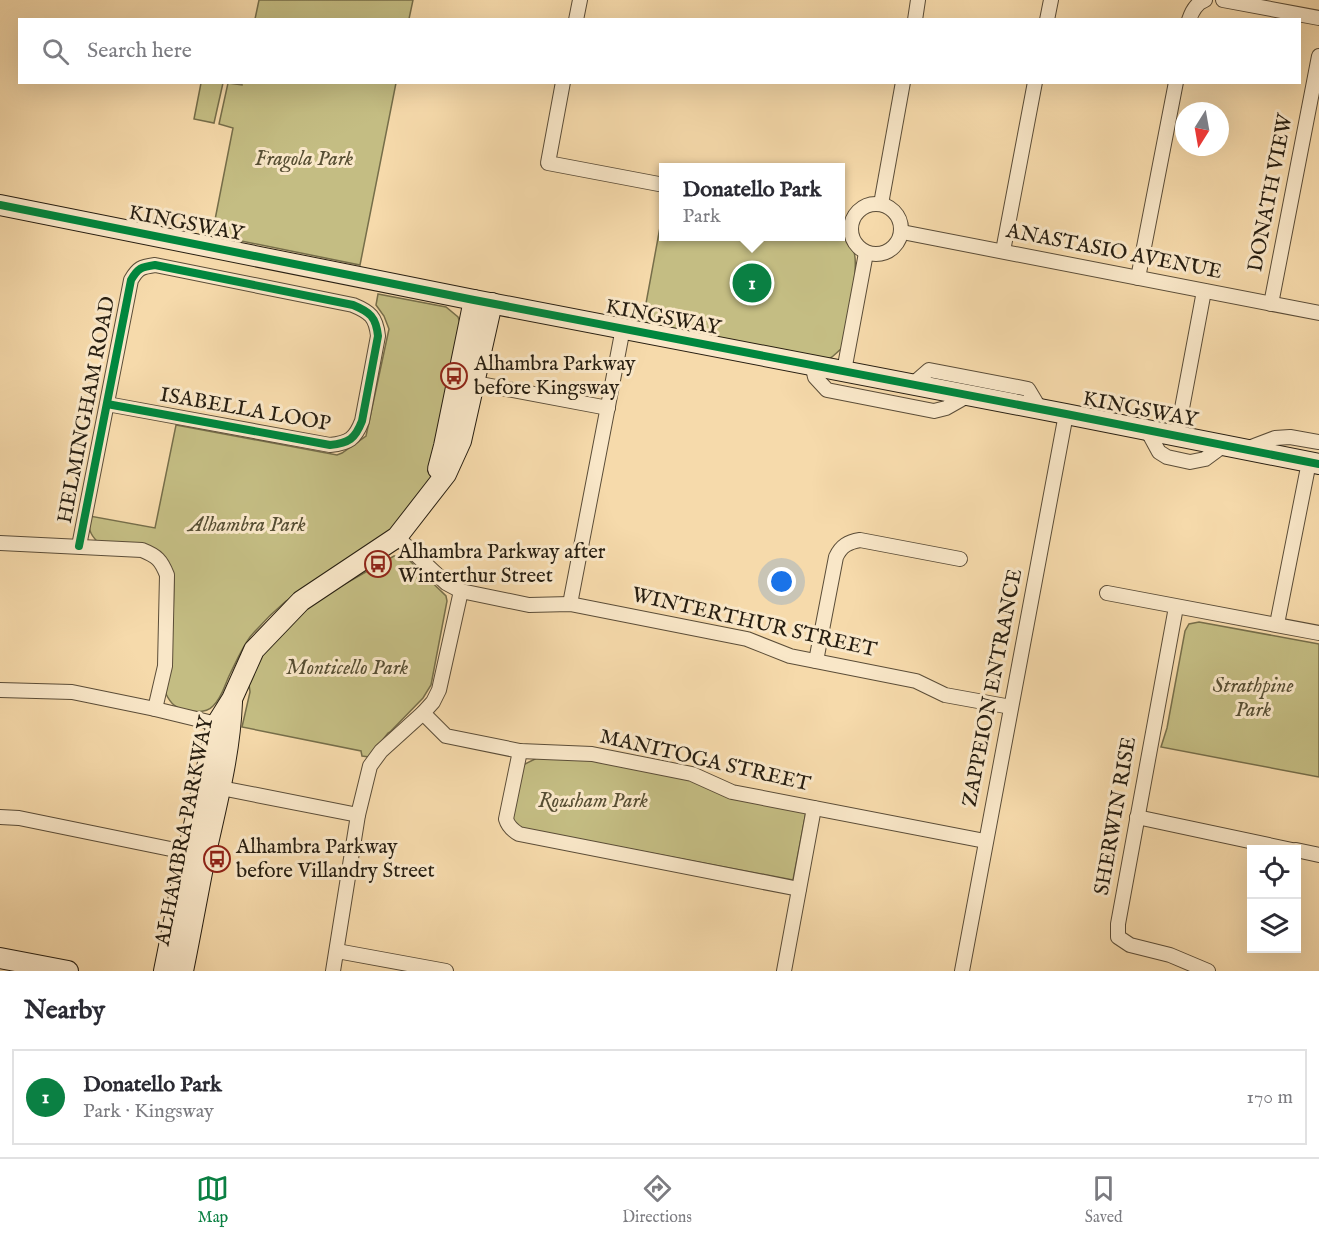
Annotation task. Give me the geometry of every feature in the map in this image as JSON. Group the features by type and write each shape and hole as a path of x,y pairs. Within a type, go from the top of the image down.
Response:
{"street":[{"path":"576,18 580,0"},
{"path":"915,18 918,0"},
{"path":"1047,18 1050,0"},
{"path":"1190,18 1195,6 1205,0"},
{"path":"1224,0 1319,18"},
{"name":"DONATH VIEW","path":"1271,304 1319,56"},
{"path":"564,84 548,163 659,184"},
{"path":"881,204 903,84"},
{"path":"1003,251 1035,84"},
{"path":"1138,278 1176,84"},
{"path":"881,204 894,211 901,224 902,232 900,239 889,251 874,254 860,249 855,243 846,220 866,206 881,204"},
{"name":"KINGSWAY","path":"0,206 1314,463"},
{"name":"ANASTASIO AVENUE","path":"902,232 1319,313"},
{"path":"844,371 866,252"},
{"name":"ISABELLA LOOP","path":"107,404 330,445 341,444 351,440 358,432 362,421 378,336 373,317 353,304 154,265 136,270 130,280"},
{"name":"HELMINGHAM ROAD","path":"79,546 130,280"},
{"path":"1177,435 1204,291"},
{"name":"ALHAMBRA PARKWAY","path":"164,971 197,854 224,725 232,699 254,650 301,601 397,537 446,474 461,441 475,383 483,302"},
{"name":"ALHAMBRA PARKWAY","path":"430,495 483,302"},
{"path":"570,604 623,328"},
{"path":"812,364 815,377 827,390 934,411 946,408 969,395"},
{"path":"913,384 929,370 1028,389 1040,409"},
{"path":"475,383 608,408"},
{"name":"ZAPPEION ENTRANCE","path":"962,971 1066,414"},
{"name":"KINGSWAY","path":"1146,429 1159,452 1167,457 1190,462 1205,459 1224,445"},
{"path":"1246,449 1275,438 1290,437 1319,442"},
{"path":"1277,624 1314,463"},
{"name":"WINTERTHUR STREET","path":"397,537 446,583 461,591 529,605 570,604 747,639 790,656 916,681 945,695 1011,707"},
{"path":"816,662 836,557 845,544 860,540 960,559"},
{"path":"0,543 142,550 154,555 163,564 167,575 165,666 155,709"},
{"path":"333,971 358,815 370,766 375,757 433,702 442,680 461,591"},
{"path":"1107,593 1319,633"},
{"name":"SHERWIN RISE","path":"1176,607 1118,924 1118,937 1130,945 1170,955 1208,971"},
{"path":"0,690 72,692 224,725"},
{"name":"MANITOGA STREET","path":"423,713 446,736 520,751 592,754 692,774 732,792 986,841"},
{"name":"ALHAMBRA PARKWAY","path":"183,971 197,854 221,788 224,725"},
{"path":"520,751 506,819 513,831 519,834 799,889"},
{"path":"221,788 358,815"},
{"path":"784,971 814,808"},
{"path":"0,817 19,818 197,854"},
{"path":"1137,817 1270,845"},
{"path":"1301,851 1319,855"},
{"path":"337,951 446,971"},
{"path":"0,958 68,971"}],"green space":[{"path":"259,0 413,0 409,18 255,18"},
{"path":"201,84 223,84 214,123 194,119"},
{"name":"Fragola Park","path":"228,84 396,84 360,265 212,235 233,128 219,124"},
{"path":"659,233 659,241 845,241 845,239 853,249 855,269 852,297 842,348 827,360 642,325"},
{"name":"Alhambra Park","path":"378,294 446,307 458,317 463,331 430,495 397,537 286,601 272,614 247,641 221,695 213,706 205,711 188,711 178,707 171,703 166,694 173,621 174,578 170,565 98,542 90,530 90,516 155,528 176,425 337,455 366,436 389,329 376,305"},
{"name":"Monticello Park","path":"394,556 402,556 409,560 446,596 447,601 431,685 423,698 388,733 369,757 362,756 361,751 242,727 250,692 248,676 283,623 334,590"},
{"name":"Strathpine Park","path":"1199,622 1319,644 1319,777 1161,747 1167,728 1185,631 1189,624"},
{"name":"Rousham Park","path":"537,758 590,760 690,780 806,812 793,880 524,829 516,825 511,818 523,765"}],"cycle path":[{"path":"0,205 474,300 1319,464"},
{"path":"79,546 131,280 143,267 155,265 353,305 368,313 376,324 378,336 362,421 354,436 342,443 330,445 107,404"}],"place":[{"name":"Donatello Park","path":"752,283"},
{"name":"Alhambra Parkway before Kingsway","path":"454,376"},
{"name":"Alhambra Parkway after Winterthur Street","path":"378,564"},
{"name":"Alhambra Parkway before Villandry Street","path":"217,859"}]}
